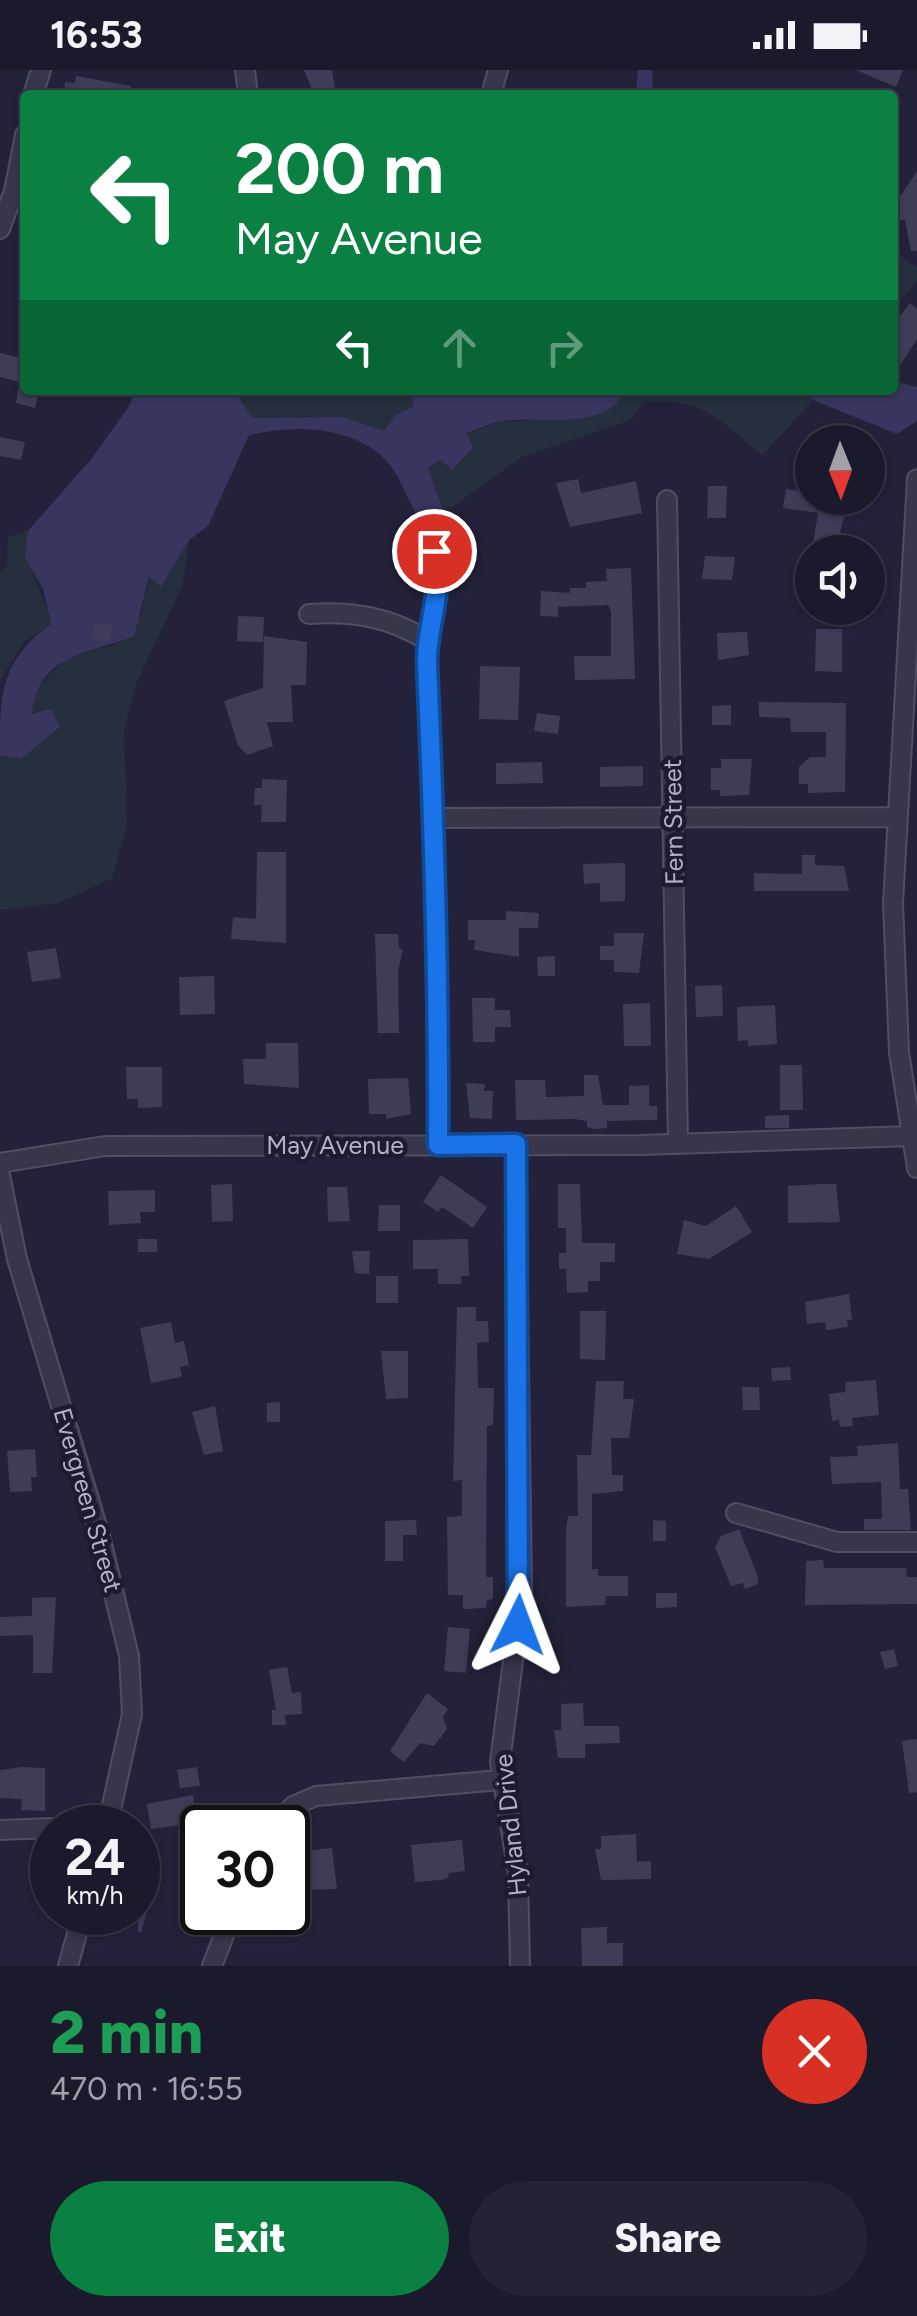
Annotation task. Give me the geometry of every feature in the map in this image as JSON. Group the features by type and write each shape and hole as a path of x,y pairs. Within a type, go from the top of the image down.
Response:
{"street":[{"path":"0,230 20,160"},
{"path":"917,479 896,817 894,984 917,1168"},
{"name":"Fern Street","path":"667,500 678,1144"},
{"path":"434,551 438,580 428,641 436,818 438,1145"},
{"path":"310,614 342,612 381,618 428,641"},
{"path":"436,818 896,817"},
{"name":"May Avenue","path":"0,1162 104,1146 678,1144 912,1136"},
{"name":"Hyland Drive","path":"516,1144 522,1591 500,1780 518,1874 520,1966"},
{"name":"Evergreen Street","path":"0,1175 17,1258 100,1536 129,1656 132,1714 112,1805"},
{"path":"736,1514 836,1542 917,1542"},
{"path":"295,1805 316,1796 500,1780"},
{"path":"0,1830 30,1829"},
{"path":"68,1966 77,1935"},
{"path":"212,1966 223,1935"}],"shaded area":[{"path":"638,70 652,70 653,90 636,90"},
{"path":"898,254 917,268 917,281 898,303"},
{"path":"898,382 917,387 917,421 897,434 885,429 885,425 875,425 813,400 812,395 898,395"},
{"path":"133,395 237,395 253,418 343,417 384,431 397,414 413,407 412,395 622,395 616,404 586,417 498,422 467,433 473,448 452,470 440,460 428,468 444,513 437,523 421,521 390,465 355,440 303,429 249,435 208,526 189,540 161,587 149,577 134,636 68,659 55,668 36,694 32,714 51,709 60,727 21,759 0,756 6,681 22,652 51,624 43,589 25,557 28,531 92,458"},
{"path":"236,395 412,395 413,407 384,431 343,417 252,418"},
{"path":"624,395 812,395 813,400 762,456 722,422 695,407 643,402 631,420 522,457 444,513 428,468 440,460 452,470 473,448 467,434 498,422 579,418"},
{"path":"28,531 31,567 51,624 25,641 0,681 0,574 7,565 8,537"},
{"path":"189,540 183,584 137,682 124,729 127,826 112,878 59,903 0,910 0,756 21,759 59,727 32,714 34,691 66,658 117,644 141,614 150,576 161,587"}],"building":[{"path":"304,70 332,70 335,90 312,90"},
{"path":"856,70 903,70 896,87"},
{"path":"76,76 131,86 131,90 64,90 65,82 75,83"},
{"path":"917,171 917,251 911,251 905,220 898,221 898,200"},
{"path":"910,303 917,309 917,339 898,369 898,318"},
{"path":"0,353 20,358 20,382 0,377"},
{"path":"18,390 20,395 38,395 35,408 16,403"},
{"path":"0,437 25,442 21,460 0,456"},
{"path":"578,479 581,493 636,481 642,513 570,527 556,483"},
{"path":"708,486 727,486 726,518 707,518"},
{"path":"786,489 795,490 795,510 783,508"},
{"path":"818,515 845,515 839,535 814,535"},
{"path":"705,556 735,557 732,580 702,579"},
{"path":"631,568 635,679 575,680 574,656 611,656 611,611 608,605 558,607 558,617 540,616 541,591 570,593 570,588 586,588 586,582 607,581 606,569"},
{"path":"238,616 264,617 263,642 237,641"},
{"path":"94,624 112,625 110,641 92,639"},
{"path":"816,629 842,629 842,672 815,671"},
{"path":"747,632 749,655 718,660 717,633"},
{"path":"264,636 307,642 306,685 291,685 293,722 267,722 273,746 247,755 238,745 224,701 263,688"},
{"path":"480,666 520,667 518,720 479,719"},
{"path":"759,702 846,703 845,792 808,793 808,784 799,784 799,767 810,757 826,757 826,732 791,732 790,718 759,717"},
{"path":"731,705 731,725 712,725 712,706"},
{"path":"537,713 560,716 558,734 534,731"},
{"path":"721,759 752,759 749,795 720,796 720,790 711,790 711,768 721,768"},
{"path":"542,762 543,783 496,784 496,763"},
{"path":"643,766 643,786 600,787 600,767"},
{"path":"262,779 287,780 286,822 261,822 262,805 254,805 255,788 262,788"},
{"path":"257,852 286,852 286,943 231,939 233,917 256,919"},
{"path":"802,855 815,855 815,865 844,866 849,891 754,891 754,873 802,874"},
{"path":"625,863 625,901 600,902 600,883 584,884 583,864"},
{"path":"506,911 539,913 538,928 519,928 519,957 474,950 475,940 468,940 468,920 506,920"},
{"path":"614,933 644,933 639,973 614,972 614,960 600,960 600,946 614,946"},
{"path":"375,934 398,934 399,949 403,949 398,972 399,1033 378,1033"},
{"path":"56,948 61,978 32,982 27,952"},
{"path":"555,956 555,976 538,976 537,957"},
{"path":"214,976 215,1014 180,1015 179,977"},
{"path":"722,985 723,1016 696,1017 695,986"},
{"path":"472,998 495,998 495,1010 510,1010 511,1027 495,1027 495,1042 473,1042"},
{"path":"650,1003 651,1046 624,1046 623,1004"},
{"path":"775,1005 777,1044 748,1046 748,1040 738,1041 737,1007"},
{"path":"266,1043 298,1043 299,1088 244,1084 243,1059 266,1059"},
{"path":"780,1065 802,1065 803,1110 780,1110"},
{"path":"126,1067 162,1067 162,1107 138,1108 138,1099 127,1099"},
{"path":"584,1075 598,1075 603,1105 629,1105 629,1086 649,1085 649,1106 657,1106 657,1120 607,1121 607,1128 593,1129 587,1127 587,1121 574,1119 516,1120 515,1080 545,1080 546,1097 584,1096"},
{"path":"408,1078 411,1114 386,1119 386,1114 369,1114 368,1079"},
{"path":"466,1083 485,1084 484,1091 493,1091 492,1119 470,1118"},
{"path":"789,1115 789,1128 765,1128 765,1116"},
{"path":"441,1175 487,1207 473,1228 442,1207 438,1212 423,1202"},
{"path":"232,1184 233,1221 212,1222 211,1185"},
{"path":"558,1184 580,1184 582,1243 615,1243 615,1262 600,1262 600,1281 588,1281 588,1292 567,1293 566,1269 559,1269 559,1253 566,1253 566,1228 558,1228"},
{"path":"836,1184 840,1222 788,1223 788,1186"},
{"path":"327,1187 347,1187 350,1221 328,1222"},
{"path":"155,1190 155,1212 140,1212 141,1223 109,1225 108,1191"},
{"path":"379,1205 400,1205 400,1231 378,1231"},
{"path":"736,1206 752,1232 709,1259 677,1254 684,1220 706,1226"},
{"path":"138,1239 157,1239 157,1252 138,1252"},
{"path":"468,1239 469,1276 461,1276 461,1284 438,1284 438,1269 413,1269 413,1240"},
{"path":"352,1251 370,1251 369,1274 355,1273"},
{"path":"376,1276 398,1276 398,1303 376,1303"},
{"path":"849,1294 852,1320 847,1320 848,1327 826,1330 825,1322 807,1324 805,1302"},
{"path":"457,1307 476,1307 476,1321 488,1321 489,1342 477,1343 478,1388 494,1388 493,1425 487,1426 486,1548 486,1577 493,1577 493,1599 487,1600 486,1608 463,1609 463,1595 448,1595 447,1517 462,1516 462,1480 453,1481"},
{"path":"580,1311 606,1311 605,1360 580,1359"},
{"path":"171,1322 175,1343 184,1341 189,1365 180,1367 182,1377 151,1383 140,1328"},
{"path":"381,1351 408,1351 408,1398 386,1399"},
{"path":"790,1367 791,1380 772,1381 771,1368"},
{"path":"876,1380 879,1415 852,1418 853,1426 840,1427 839,1420 832,1421 829,1394 845,1392 846,1382"},
{"path":"596,1381 624,1381 623,1399 634,1399 629,1438 611,1438 612,1475 623,1475 623,1491 592,1494 592,1569 598,1569 598,1576 628,1576 628,1596 606,1596 605,1605 566,1607 566,1530 568,1516 578,1516 577,1455 591,1455"},
{"path":"742,1387 759,1387 760,1410 743,1410"},
{"path":"280,1402 280,1422 267,1422 267,1403"},
{"path":"215,1406 223,1451 204,1455 192,1412"},
{"path":"898,1443 900,1489 908,1489 911,1530 864,1530 864,1519 882,1519 881,1482 832,1484 830,1457 858,1456 857,1446"},
{"path":"35,1449 37,1477 31,1477 32,1491 10,1492 7,1451"},
{"path":"416,1520 417,1535 403,1535 403,1561 385,1561 385,1521"},
{"path":"653,1520 666,1521 666,1541 653,1541"},
{"path":"739,1529 758,1577 758,1584 745,1589 743,1583 731,1586 715,1547 721,1536"},
{"path":"823,1560 824,1568 906,1568 907,1577 917,1577 917,1604 805,1605 806,1561"},
{"path":"656,1593 677,1593 677,1607 656,1608"},
{"path":"56,1597 52,1673 33,1673 33,1635 0,1636 0,1617 32,1616 32,1598"},
{"path":"448,1627 470,1629 466,1673 444,1671"},
{"path":"894,1649 898,1666 885,1669 880,1652"},
{"path":"287,1667 292,1693 301,1692 302,1714 285,1715 286,1725 272,1725 272,1710 276,1710 269,1670"},
{"path":"427,1693 448,1709 443,1717 447,1729 434,1746 420,1743 404,1762 390,1751"},
{"path":"583,1703 584,1726 619,1726 620,1743 585,1744 585,1758 558,1758 554,1730 561,1730 561,1704"},
{"path":"917,1739 917,1792 909,1793 902,1741"},
{"path":"197,1767 200,1786 180,1788 177,1770"},
{"path":"45,1768 45,1805 30,1805 30,1810 21,1810 22,1799 0,1798 0,1770"},
{"path":"193,1795 194,1805 180,1805 180,1825 160,1828 160,1805 147,1804"},
{"path":"636,1834 637,1862 651,1861 651,1879 601,1880 595,1849 601,1849 601,1836"},
{"path":"462,1840 465,1871 448,1873 449,1877 441,1880 415,1882 411,1845"},
{"path":"332,1848 337,1889 310,1890 310,1850"},
{"path":"607,1927 607,1943 623,1943 623,1966 582,1966 581,1928"}],"route":[{"path":"434,551 438,580 427,663 436,818 438,1145 516,1144 522,1591 518,1625"}]}
